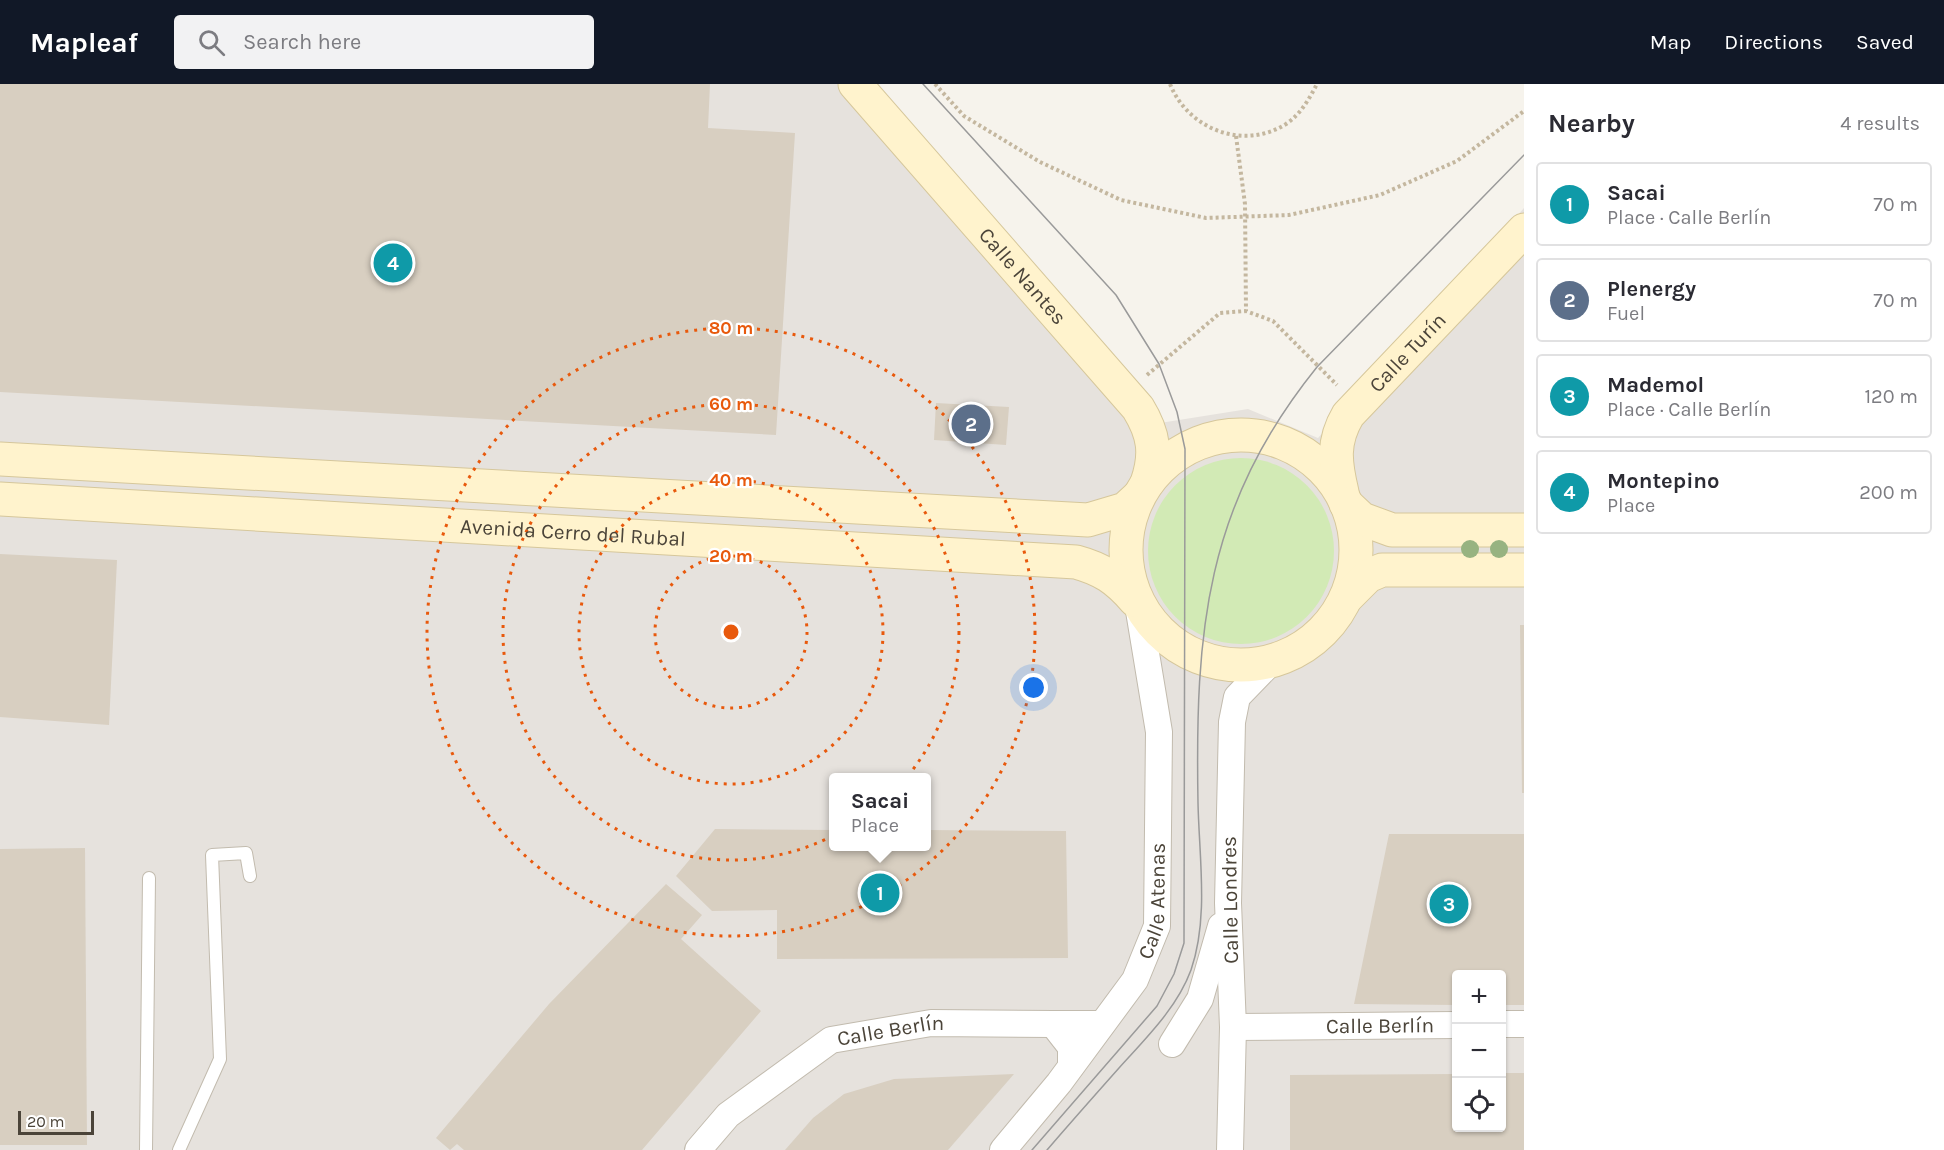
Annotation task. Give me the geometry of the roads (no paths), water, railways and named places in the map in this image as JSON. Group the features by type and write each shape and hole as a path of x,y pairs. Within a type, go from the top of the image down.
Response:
{"street":[{"name":"Calle Nantes","path":"855,84 1138,408 1147,422 1154,445 1153,465 1130,518 1124,550 1125,568 1136,602"},
{"name":"Calle Turín","path":"1346,598 1355,562 1356,537 1335,462 1339,430 1358,404 1524,230"},
{"path":"1143,490 1158,469 1185,449 1212,438 1230,435 1267,439 1305,454 1317,462 1362,519 1376,526 1392,530 1524,530"},
{"name":"Avenida Cerro del Rubal","path":"0,459 1088,520 1125,509 1143,490"},
{"name":"Avenida Cerro del Rubal","path":"0,499 1076,561 1104,571 1120,582 1160,633 1186,650 1238,664 1269,664"},
{"path":"1269,664 1301,650 1315,639 1327,628 1346,598 1368,576 1382,570 1524,570"},
{"name":"Calle Atenas","path":"1003,1150 1071,1066 1135,980 1151,946 1159,902 1159,732 1136,602"},
{"name":"Calle Londres","path":"1230,1150 1233,1027 1228,903 1234,707 1242,691 1269,664"},
{"path":"1172,1044 1200,999 1228,903"},
{"name":"Calle Berlín","path":"698,1150 728,1115 831,1040 931,1023 1102,1024"},
{"path":"1053,1024 1071,1047 1071,1066"},
{"path":"1506,1024 1524,1024"},
{"name":"Calle Berlín","path":"1233,1027 1452,1025"}],"lane":[{"path":"179,1150 220,1059 212,855 246,853 250,876"},
{"path":"146,1150 148,878"}],"tram line":[{"path":"923,84 1116,295 1159,364 1177,412 1185,449 1184,943 1174,974 1157,1006 1032,1150"},
{"path":"1047,1150 1160,1022 1178,997 1191,970 1197,950 1201,908 1198,741 1205,626 1214,573 1229,521 1251,470 1280,419 1317,367 1524,155"}],"place":[{"name":"Montepino","path":"393,263"},
{"name":"Plenergy","path":"971,424"},
{"name":"Sacai","path":"880,893"},
{"name":"Mademol","path":"1449,904"}]}
